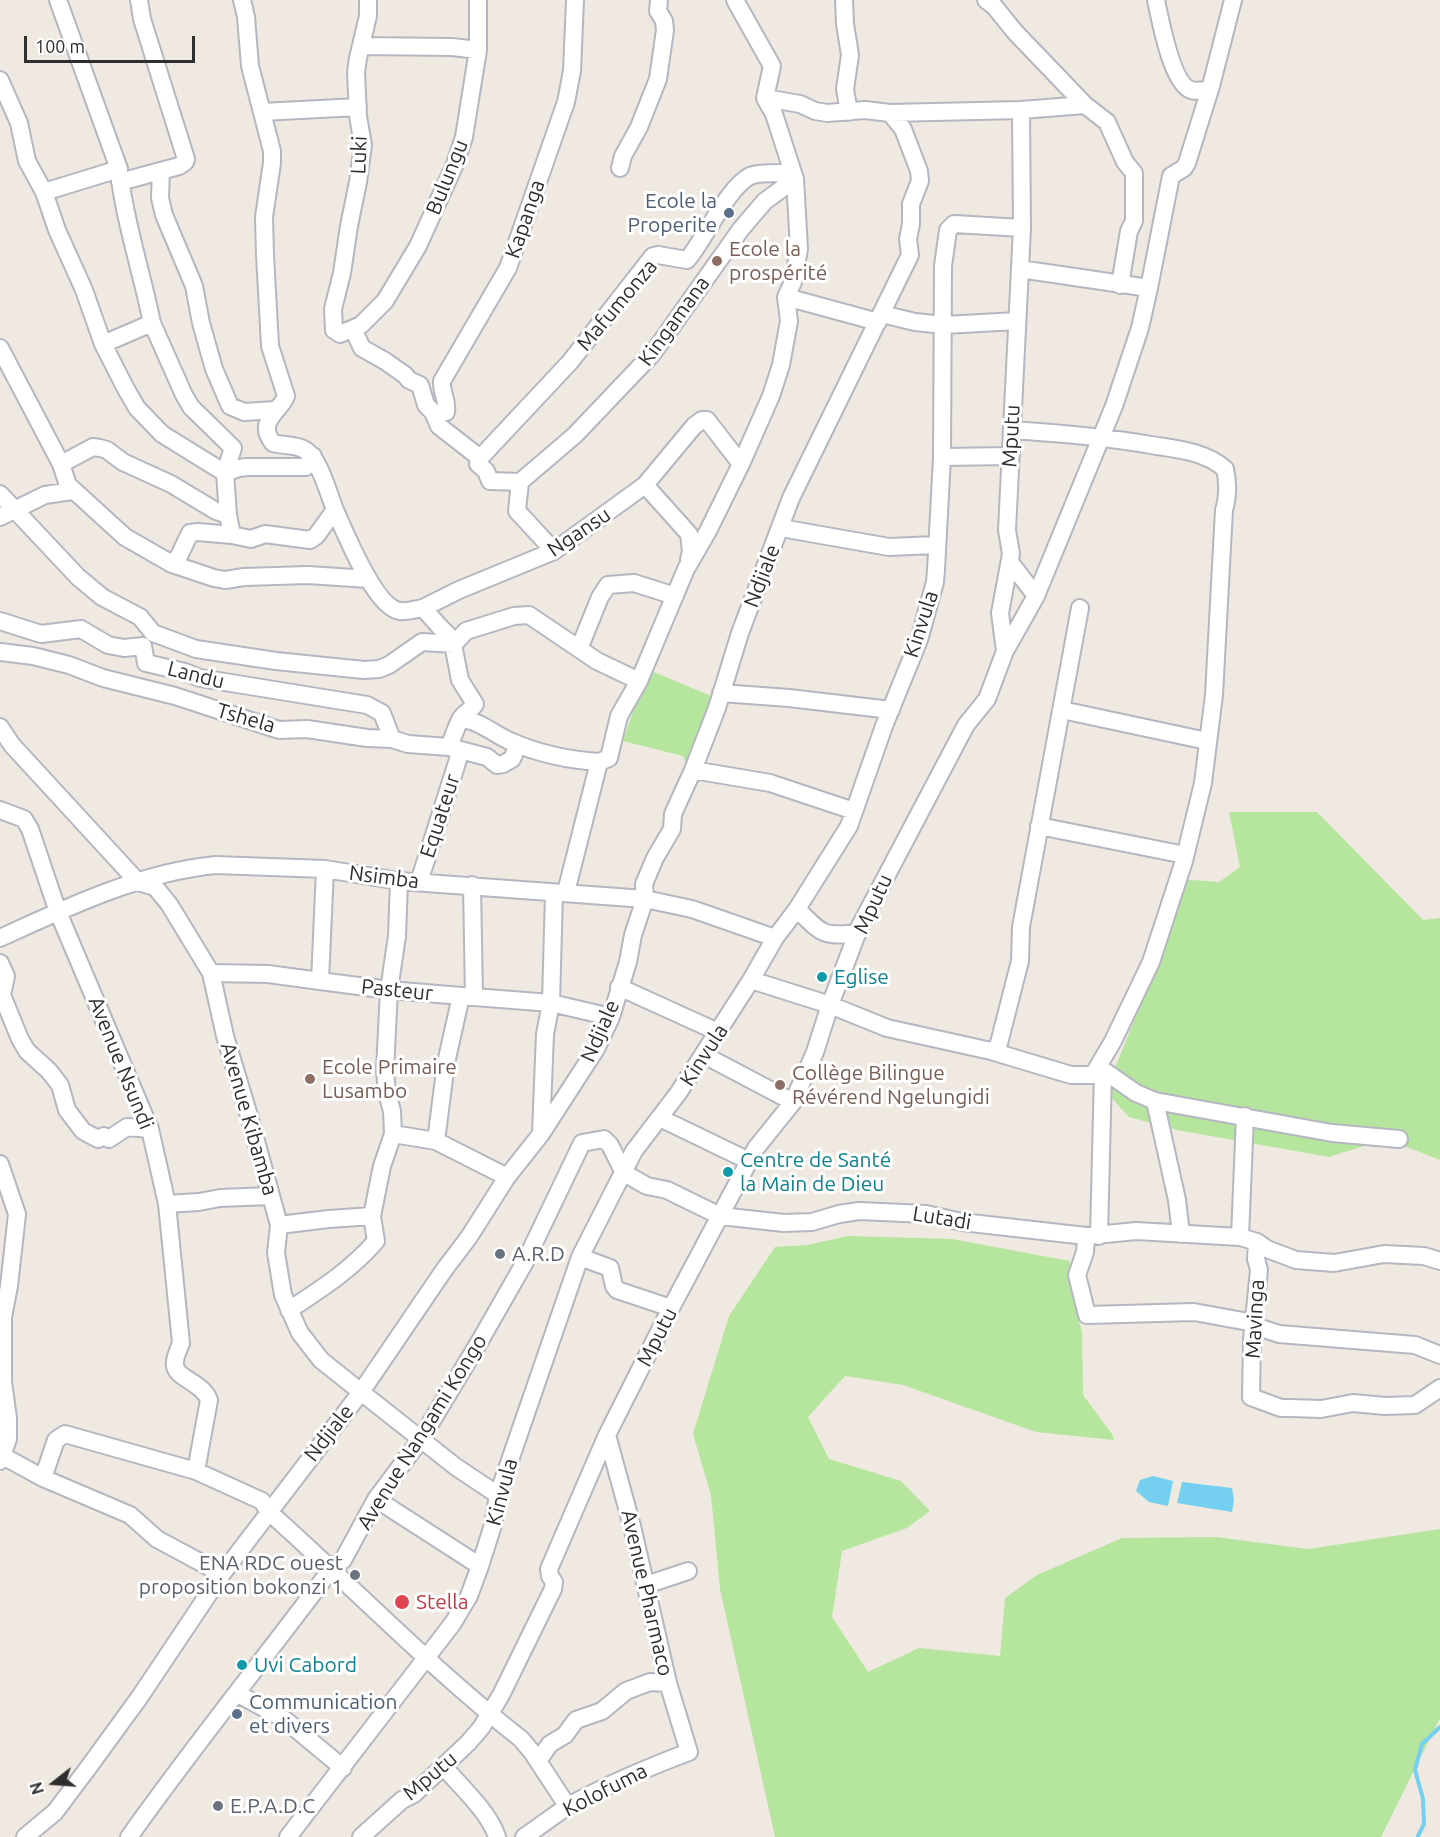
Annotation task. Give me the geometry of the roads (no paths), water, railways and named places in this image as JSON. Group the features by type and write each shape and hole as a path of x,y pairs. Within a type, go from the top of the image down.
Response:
{"street":[{"path":"58,0 120,176 131,237 142,274 152,323 191,407 231,445 233,451 225,473 232,535"},
{"path":"44,192 120,176 161,171 185,162 186,159 142,19 139,0"},
{"path":"242,0 246,17 250,66 271,145 272,157 264,217 270,346 286,396 284,402 268,421 270,440 280,445 305,450 313,456 335,510 368,579 381,599 399,611 423,608"},
{"name":"Luki","path":"353,329 336,332 333,309 342,273 363,145 356,72 368,16 368,0"},
{"name":"Bulungu","path":"353,329 361,325 386,301 418,246 455,164 464,137 478,50 478,0"},
{"name":"Kapanga","path":"435,415 445,413 447,410 442,381 508,268 566,102 572,71 575,0"},
{"path":"620,168 623,156 639,127 658,79 665,30 664,21 658,11 659,0"},
{"path":"686,569 708,531 741,464 771,396 781,365 789,321 786,297 793,282 799,249 794,176 774,114 765,98 772,66 735,0"},
{"path":"844,0 850,56 845,89 849,112"},
{"path":"986,0 1084,105 1107,122 1125,162 1134,173 1134,221 1129,231 1120,285"},
{"path":"1156,0 1164,36 1179,78 1189,90 1210,89"},
{"path":"1005,651 1036,596 1114,405 1140,328 1164,220 1168,184 1171,176 1184,168 1187,163 1210,89 1233,0"},
{"path":"361,46 452,47 478,50"},
{"path":"0,80 19,123 26,157 44,192 57,230 84,290 103,344 126,389 140,411 170,441 225,473"},
{"path":"765,98 800,104 821,112 1021,110 1084,105"},
{"path":"262,112 358,107"},
{"name":"Mputu","path":"362,1837 402,1800 414,1794 468,1743 501,1695 553,1589 554,1582 549,1569 607,1434 756,1148 793,1102 815,1052 830,1005 866,914 966,725 990,693 1005,651 1000,613 1011,550 1007,530 1022,228 1021,110"},
{"name":"Ndjiale","path":"25,1837 55,1812 139,1698 222,1574 361,1392 469,1237 507,1177 541,1134 584,1068 611,1017 645,898 644,884 655,858 672,829 673,814 693,770 722,693 740,633 781,528 803,472 910,255 908,239 911,204 920,181 919,171 903,129 890,113"},
{"path":"161,171 160,198 164,215 194,286 201,323 214,369 230,406 244,412 275,410"},
{"name":"Mafumonza","path":"480,458 570,362 653,256 687,260 730,197 746,179 755,175 794,176"},
{"name":"Kingamana","path":"520,482 575,435 653,353 741,228 765,201 794,176"},
{"name":"Kinvula","path":"288,1837 459,1614 469,1596 493,1526 498,1495 580,1257 601,1213 634,1151 704,1055 775,938 798,909 849,826 919,640 935,582 942,457 944,266 948,230 952,225 1022,228"},
{"path":"1020,269 1149,288"},
{"path":"786,297 880,318 923,323 944,325 1017,321"},
{"path":"103,344 152,323"},
{"path":"353,329 362,348 420,385 426,405 432,410 439,426 480,458 478,464 486,471 490,481 520,482 517,511 554,551"},
{"path":"0,348 60,464 64,479 72,490 125,537 172,564 225,580 244,577 308,575 368,579"},
{"name":"Ngansu","path":"423,608 459,590 554,551 645,485 693,426 702,420 707,420 741,464"},
{"path":"1012,430 1102,436 1184,450 1212,459 1225,469 1227,500 1224,510 1218,599 1214,695 1203,783 1185,855 1151,962 1098,1074 1092,1236 1077,1275 1085,1315 1194,1312 1254,1323 1279,1334 1415,1346 1440,1355"},
{"path":"60,464 93,447 100,447 123,462 171,484 216,511 228,515"},
{"path":"225,473 247,467 306,467 313,456"},
{"path":"942,457 1010,456"},
{"path":"460,719 472,720 495,735 549,756 599,762 609,758 618,720 639,681 686,569 691,551 689,534 645,485"},
{"path":"7,513 45,495 72,490"},
{"path":"0,494 7,513 96,593 140,617 153,633 196,649 276,661 364,670 379,669 389,665 422,642 453,644 466,631 521,614 536,618 597,661 639,681"},
{"path":"172,564 179,556 190,533 232,535 251,539 265,534 310,540 316,536 335,510"},
{"path":"781,528 889,547 936,545"},
{"path":"1010,562 1036,596"},
{"path":"579,649 600,597 609,585 634,582 675,596"},
{"name":"Equateur","path":"419,882 455,748 460,719 471,711 475,704 460,680 452,639 423,608"},
{"path":"990,1051 998,1047 1020,961 1021,927 1080,608"},
{"name":"Landu","path":"0,621 41,634 81,630 108,645 124,648 143,646 146,663 200,678 367,705 382,712 392,739"},
{"name":"Tshela","path":"0,652 33,656 69,665 102,678 175,696 279,730 307,729 356,737 392,739 408,744 455,748 487,757 497,765 512,759 519,745"},
{"path":"722,693 891,710"},
{"path":"1062,710 1207,741"},
{"name":"Avenue Kibamba","path":"0,727 12,745 138,882 155,887 169,904 211,973 225,1035 279,1225 276,1253 283,1295 300,1333 321,1360 421,1439 498,1495"},
{"path":"541,1134 545,1034 551,1003 560,892 599,762"},
{"path":"693,770 770,783 854,811"},
{"name":"Avenue Nsundi","path":"0,810 24,819 30,829 58,912 150,1129 167,1204 182,1344 174,1364 176,1370 186,1380 195,1382 204,1390 208,1400 196,1471"},
{"path":"1040,826 1185,855"},
{"name":"Nsimba","path":"0,938 58,912 138,882 204,866 216,866 325,868 419,882 645,898 692,909 775,938"},
{"path":"320,981 325,868"},
{"path":"289,1310 345,1272 376,1241 372,1216 382,1166 393,1134 392,1111 387,1093 385,1070 389,990 397,936 399,880"},
{"path":"436,1141 446,1063 467,997 472,885"},
{"path":"798,909 819,931 838,935 858,933"},
{"path":"0,963 6,976 2,995 20,1039 27,1051 49,1071 60,1085 68,1110 83,1131 98,1139 104,1136 109,1139 127,1127 150,1129"},
{"name":"Pasteur","path":"211,973 268,974 389,990 551,1003 611,1017"},
{"path":"751,980 830,1005 887,1028 990,1051 1065,1074 1078,1076 1108,1073 1142,1097 1155,1101 1332,1133 1400,1139"},
{"path":"619,987 718,1032"},
{"path":"704,1055 793,1102"},
{"path":"1155,1101 1177,1200 1181,1234"},
{"path":"1240,1237 1245,1116"},
{"path":"660,1118 749,1161"},
{"path":"393,1134 436,1141 507,1177"},
{"name":"Avenue Nangami Kongo","path":"129,1837 212,1724 238,1694 332,1568 343,1560 376,1499 421,1439 482,1340 525,1262 580,1144 606,1140 624,1173"},
{"path":"0,1164 17,1214 3,1323 3,1382 8,1439 2,1459 130,1515 157,1539 222,1574"},
{"name":"Lutadi","path":"624,1173 647,1186 667,1190 720,1216 784,1223 801,1223 839,1214 890,1212 926,1214 962,1222 1092,1236 1136,1231 1240,1237 1296,1260 1305,1261 1334,1263 1384,1254 1424,1256 1440,1262"},
{"path":"167,1204 220,1198 271,1196"},
{"path":"279,1225 372,1216"},
{"name":"Mavinga","path":"1262,1245 1254,1323 1251,1396 1281,1408 1321,1409 1353,1403 1385,1406 1415,1405 1440,1388"},
{"path":"580,1257 610,1268 617,1290 671,1308"},
{"path":"43,1478 56,1440 65,1434 196,1471 262,1501 268,1511 332,1568 425,1659 521,1739 568,1807"},
{"name":"Avenue Pharmaco","path":"607,1434 646,1585 668,1683 689,1752"},
{"path":"376,1499 480,1566"},
{"path":"646,1585 688,1571"},
{"path":"538,1761 550,1744 566,1735 576,1720 602,1711 627,1691 650,1682 668,1683"},
{"path":"238,1694 284,1719 343,1768"},
{"name":"Kolofuma","path":"524,1837 568,1807 638,1772 689,1752"},
{"path":"444,1767 494,1828 496,1837"}],"water":[{"path":"1153,1476 1173,1481 1168,1506 1149,1502 1136,1491 1140,1480"},
{"path":"1182,1482 1232,1488 1234,1501 1232,1512 1177,1503"}],"waterway":[{"path":"1418,1836 1424,1824 1423,1799 1415,1770 1422,1744 1440,1727"}],"place":[{"name":"Ecole la Properite","path":"729,213"},
{"name":"Ecole la prospérité","path":"717,261"},
{"name":"Eglise","path":"822,977"},
{"name":"Ecole Primaire Lusambo","path":"310,1079"},
{"name":"Collège Bilingue Révérend Ngelungidi","path":"780,1085"},
{"name":"Centre de Santé la Main de Dieu","path":"728,1172"},
{"name":"A.R.D","path":"500,1254"},
{"name":"ENA RDC ouest proposition bokonzi 1","path":"355,1575"},
{"name":"Stella","path":"402,1602"},
{"name":"Uvi Cabord","path":"242,1665"},
{"name":"Communication et divers","path":"237,1714"},
{"name":"E.P.A.D.C","path":"218,1806"}]}
